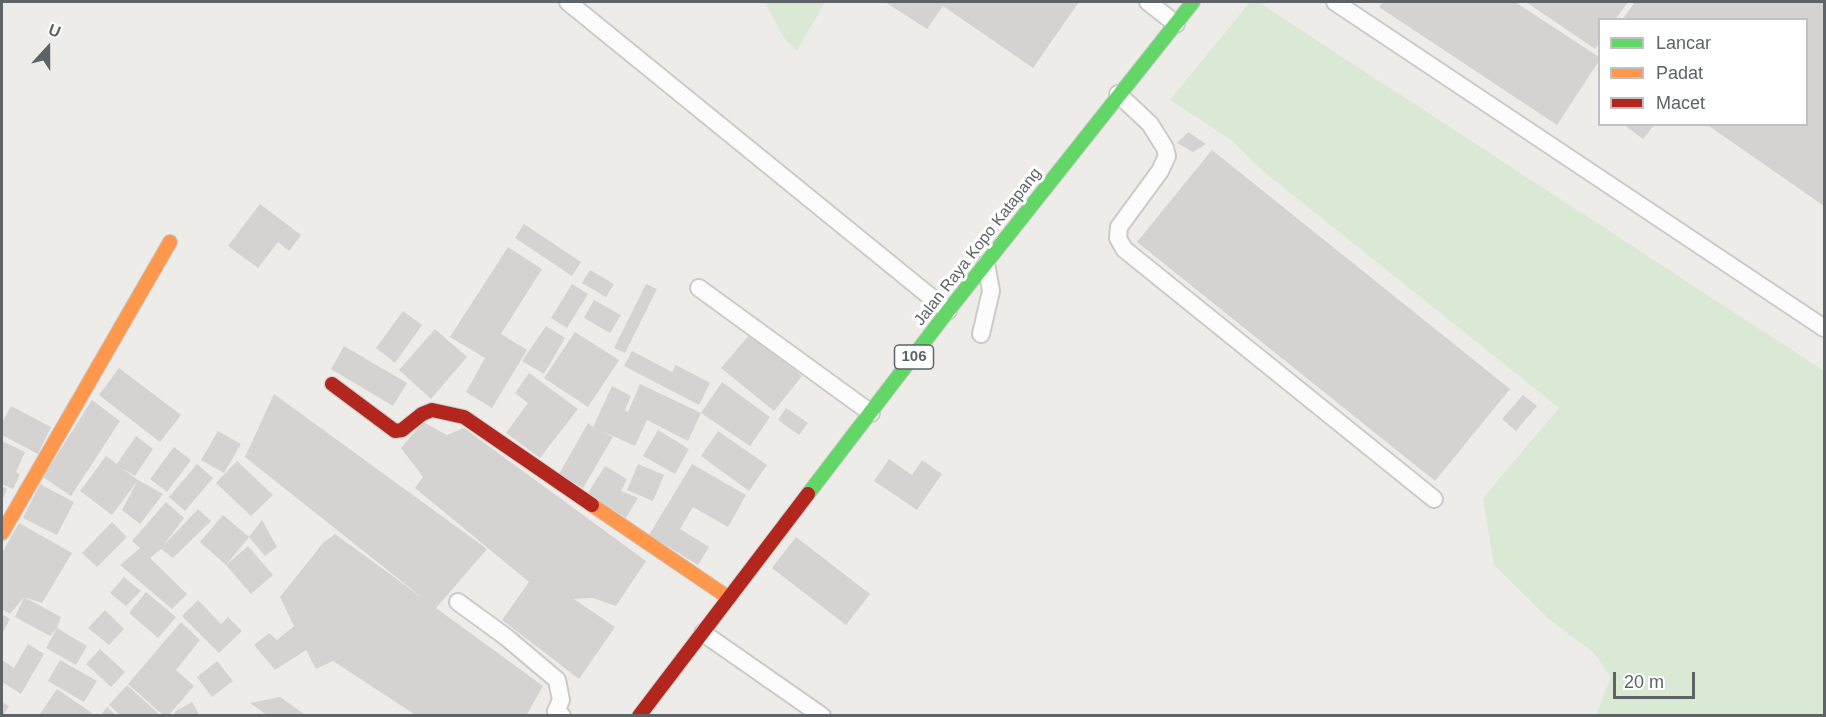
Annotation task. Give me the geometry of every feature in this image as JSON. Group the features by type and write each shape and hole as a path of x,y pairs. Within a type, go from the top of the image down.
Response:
{"main road":[{"name":"Jalan Raya Kopo Katapang","path":"639,716 948,311 1193,2"},
{"path":"2,533 170,242"},
{"path":"332,384 395,431 402,430 422,414 432,410 464,417 729,598"}],"lane":[{"path":"568,2 948,311"},
{"path":"1148,2 1176,24"},
{"path":"1335,2 1824,328"},
{"path":"1118,94 1150,124 1165,148 1167,156 1161,171 1119,228 1118,238 1124,249 1434,499"},
{"path":"981,334 991,291 986,263"},
{"path":"699,288 871,414"},
{"path":"458,602 506,637 557,680 561,700 557,714"},
{"path":"703,633 822,716"}],"green space":[{"path":"765,2 825,2 797,51 783,37"},
{"path":"1250,2 1258,2 1824,371 1824,715 1596,715 1611,677 1594,653 1550,620 1494,565 1483,498 1559,408 1264,172 1230,139 1170,100"}],"building":[{"path":"885,2 1079,2 1033,68 943,6 927,29"},
{"path":"1383,2 1515,2 1598,56 1598,63 1557,125 1379,7"},
{"path":"1526,2 1628,2 1616,18 1598,18 1598,44 1595,49"},
{"path":"1635,2 1824,2 1824,206 1709,126 1808,126 1808,18 1623,18"},
{"path":"1626,126 1653,126 1643,139"},
{"path":"1188,132 1206,144 1193,152 1177,143"},
{"path":"1212,150 1510,389 1435,481 1137,242"},
{"path":"260,204 301,235 289,251 278,242 258,268 228,246"},
{"path":"524,224 581,262 572,276 515,238"},
{"path":"508,247 542,269 501,334 527,350 492,408 466,392 485,358 450,337"},
{"path":"590,270 614,284 606,297 582,283"},
{"path":"572,284 588,294 567,328 551,318"},
{"path":"646,284 657,289 625,353 614,348"},
{"path":"594,300 621,315 610,333 584,318"},
{"path":"403,311 422,325 395,363 376,348"},
{"path":"546,326 565,338 544,374 522,361"},
{"path":"435,329 467,357 431,399 399,370"},
{"path":"575,332 619,360 588,407 544,378"},
{"path":"750,334 802,376 774,411 721,368"},
{"path":"344,346 407,383 393,406 331,369"},
{"path":"632,351 672,372 676,365 710,383 699,405 624,366"},
{"path":"119,368 181,415 160,442 99,395"},
{"path":"529,373 578,409 540,458 506,433 528,403 515,393"},
{"path":"722,382 770,417 750,446 701,413"},
{"path":"640,384 701,413 688,441 647,420 635,446 602,431 613,437 583,488 559,474 588,423 593,427 612,386 631,396 625,410 628,412"},
{"path":"274,394 487,549 436,608 543,686 526,716 417,716 333,661 316,669 306,650 275,670 254,645 269,633 277,640 294,626 280,597 323,543 335,534 424,599 245,457"},
{"path":"1523,395 1537,406 1516,431 1502,419"},
{"path":"92,400 120,421 71,496 43,477"},
{"path":"11,406 51,427 38,454 2,435 2,423"},
{"path":"786,408 808,423 799,435 778,420"},
{"path":"423,422 447,435 464,428 646,561 616,606 593,598 574,599 615,627 579,679 502,620 529,582 415,488 423,477 401,448"},
{"path":"658,430 689,449 675,474 643,456"},
{"path":"218,431 241,444 224,473 201,460"},
{"path":"718,431 767,465 749,491 701,456"},
{"path":"136,436 153,449 135,476 120,467 138,480 112,515 80,491 106,456 117,464"},
{"path":"2,441 25,452 16,472 20,474 13,489 2,484"},
{"path":"174,447 191,460 167,492 150,479"},
{"path":"889,459 912,475 922,460 942,474 917,510 874,481"},
{"path":"237,461 273,495 251,516 216,483"},
{"path":"197,464 213,478 185,511 169,497"},
{"path":"638,464 664,475 653,501 627,490"},
{"path":"692,464 746,495 728,527 693,507 680,529 709,547 698,565 649,535"},
{"path":"605,466 627,479 621,491 638,498 626,518 588,493"},
{"path":"138,480 163,494 140,524 122,510"},
{"path":"40,484 74,502 57,535 23,518"},
{"path":"2,486 7,489 2,501"},
{"path":"166,502 184,518 163,546 198,509 211,521 173,558 161,549 150,558 187,594 172,609 120,565 140,548 132,541"},
{"path":"223,515 249,537 226,565 200,542"},
{"path":"262,520 277,547 265,556 249,537"},
{"path":"112,522 127,537 97,567 82,553"},
{"path":"19,523 72,553 42,603 24,597 10,614 2,609 2,553"},
{"path":"796,537 870,594 846,625 772,568"},
{"path":"248,546 273,575 251,594 226,565"},
{"path":"124,577 141,591 126,606 110,593"},
{"path":"146,592 176,617 158,638 129,613"},
{"path":"24,597 61,617 57,628 50,636 15,617"},
{"path":"198,600 221,624 228,617 242,631 219,653 182,616"},
{"path":"105,610 124,629 109,645 88,628"},
{"path":"2,614 10,619 2,634"},
{"path":"181,622 200,640 176,670 194,686 168,716 164,716 128,684"},
{"path":"57,628 87,646 76,665 46,648"},
{"path":"28,644 44,654 21,694 2,682 2,660 14,668"},
{"path":"100,649 125,672 111,687 86,664"},
{"path":"60,660 97,681 84,702 48,681"},
{"path":"217,661 233,681 212,697 197,677"},
{"path":"127,685 161,716 121,716 109,705"},
{"path":"57,689 92,713 90,716 40,714"},
{"path":"280,697 307,716 268,716 250,703"},
{"path":"2,702 9,706 3,716 2,716"},
{"path":"192,702 200,716 176,716 174,712"},
{"path":"107,707 117,716 100,716"}],"traffic: fast":[{"path":"808,494 948,311 1193,2"}],"traffic: slow":[{"path":"2,533 170,242"},
{"path":"592,505 729,598"}],"traffic: jam":[{"path":"332,384 395,431 402,430 422,414 432,410 464,417 592,505"},
{"path":"639,716 808,494"}]}
